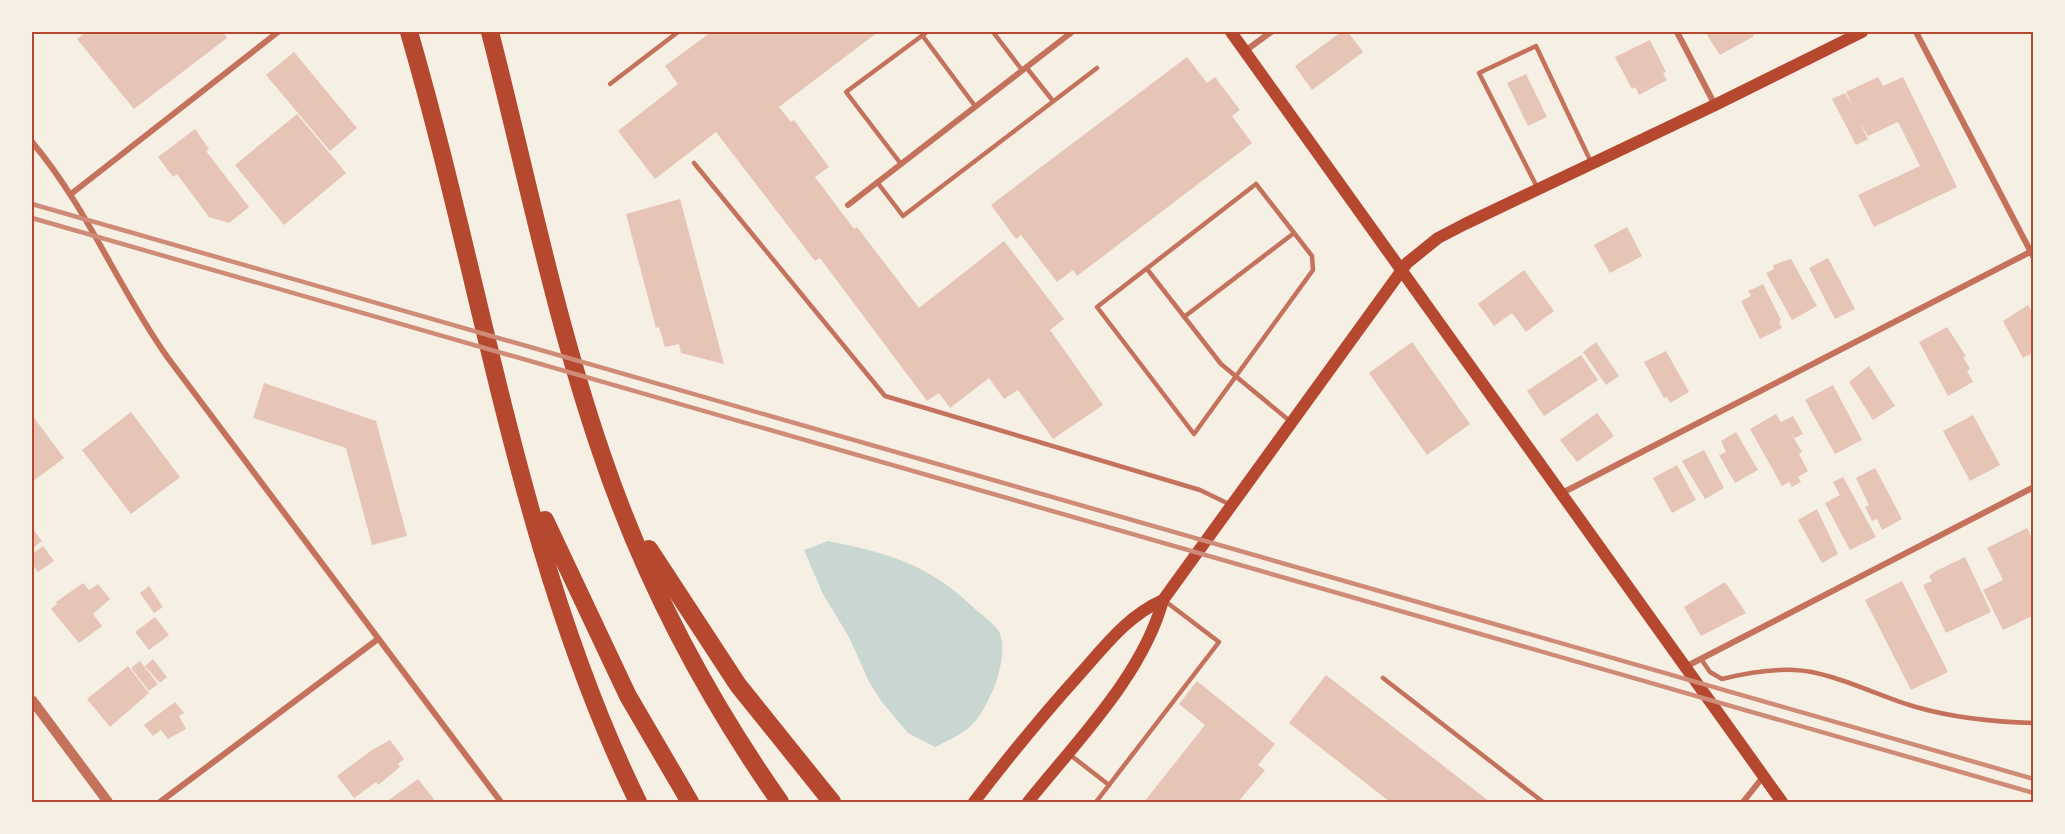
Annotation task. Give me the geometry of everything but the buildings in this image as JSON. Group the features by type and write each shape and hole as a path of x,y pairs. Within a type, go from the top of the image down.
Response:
{"highway":[{"path":"409,32 509,426 569,635 606,734 638,802"},
{"path":"490,32 555,294 601,453 636,542 688,652 725,719 780,802"},
{"path":"509,426 538,504 590,620 647,731 690,802"},
{"path":"601,453 642,537 705,638 766,721 832,802"}],"main road":[{"path":"1231,32 1782,802"},
{"path":"1028,802 1137,659 1155,627 1163,600 1401,268 1438,238 1862,32"},
{"path":"974,802 1041,718 1120,628 1142,610 1163,600"}],"street":[{"path":"71,194 278,32"},
{"path":"1245,51 1271,32"},
{"path":"1677,32 1715,105"},
{"path":"1561,494 2032,254 1916,32"},
{"path":"848,205 1068,33"},
{"path":"32,142 71,194 147,329 501,802"},
{"path":"1685,667 2034,487"},
{"path":"160,802 378,639"},
{"path":"32,700 108,802"},
{"path":"1743,802 1763,777"}],"lane":[{"path":"610,84 678,32"},
{"path":"993,32 1053,101"},
{"path":"901,164 846,92 924,33 975,106"},
{"path":"1538,189 1479,73 1536,46 1592,164"},
{"path":"877,182 903,216 1096,68"},
{"path":"694,163 885,396 1200,490 1231,505"},
{"path":"1256,184 1312,256 1313,270 1194,434 1097,307 1147,269 1256,184"},
{"path":"1184,317 1294,233"},
{"path":"1147,269 1235,378 1291,422"},
{"path":"1096,802 1219,642 1163,600"},
{"path":"1701,659 1710,672 1722,679 1759,671 1796,670 1854,685 1916,707 1966,718 2034,723"},
{"path":"1383,678 1543,802"},
{"path":"1067,753 1109,785"}],"shaded area":[{"path":"828,541 869,550 924,571 957,593 998,630 1001,636 1002,651 996,682 983,710 965,731 935,747 908,733 882,702 869,682 849,637 823,594 804,550"}],"railway":[{"path":"32,204 2034,779"},
{"path":"32,218 2034,793"}]}
